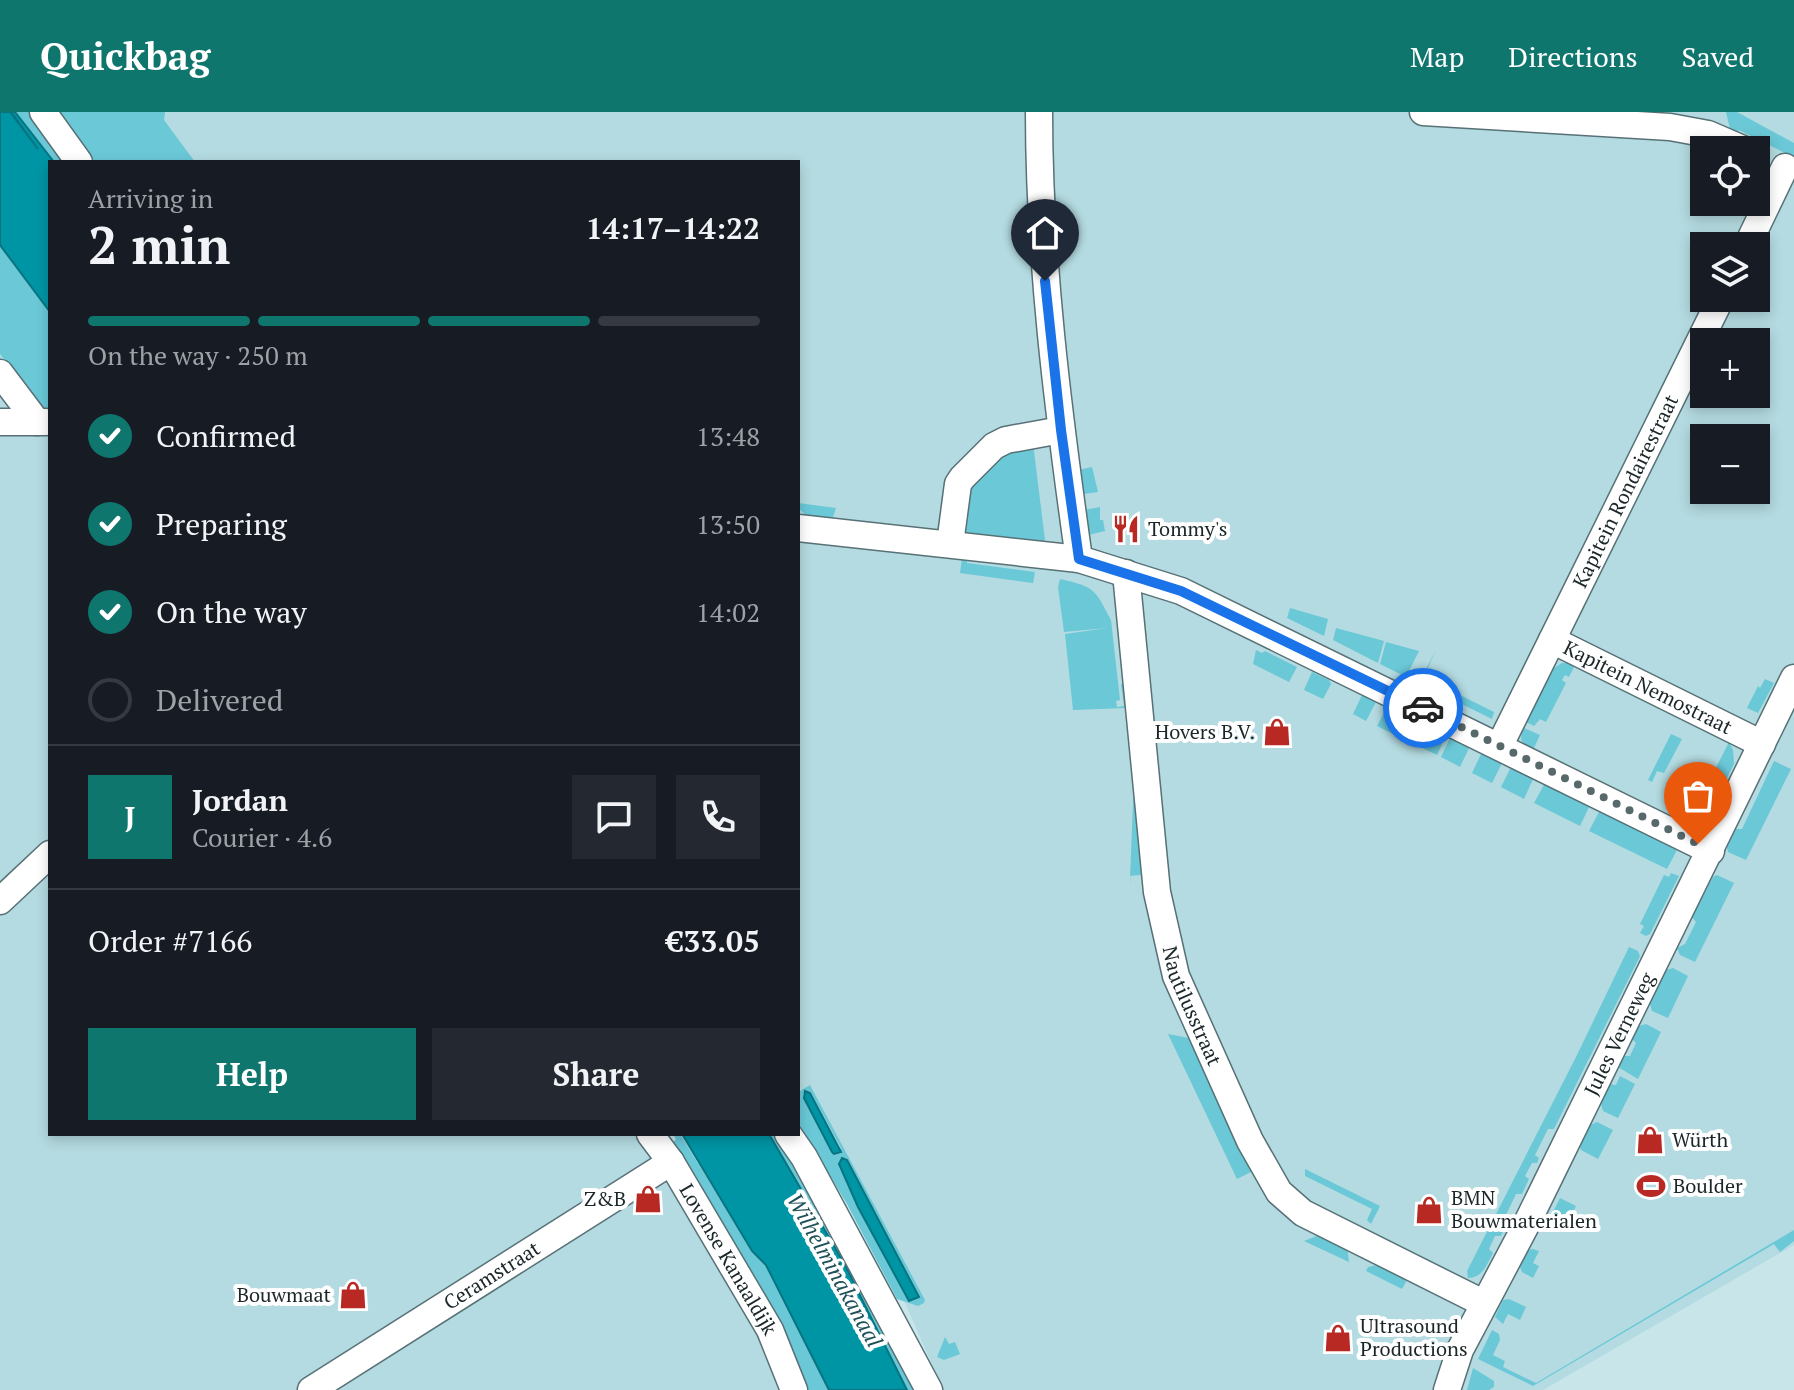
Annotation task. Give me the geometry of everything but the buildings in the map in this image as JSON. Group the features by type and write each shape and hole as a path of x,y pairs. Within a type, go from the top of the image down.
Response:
{"street":[{"path":"43,112 78,160"},
{"path":"1039,112 1039,193 1045,281 1079,559"},
{"path":"1423,112 1670,127 1713,136"},
{"path":"1755,232 1790,169 1770,161"},
{"name":"Kapitein Rondairestraat","path":"1552,640 1714,312"},
{"path":"0,373 44,422"},
{"path":"0,422 44,422"},
{"path":"950,544 958,484 962,478 994,446 1006,440 1061,430"},
{"path":"800,528 1079,559 1181,591 1711,851"},
{"name":"Nautilusstraat","path":"1126,573 1157,892 1176,976 1250,1141 1279,1192 1303,1213 1483,1303"},
{"name":"Kapitein Nemostraat","path":"1500,745 1552,640 1762,744"},
{"name":"Jules Verneweg","path":"1447,1390 1460,1350 1524,1229 1794,678"},
{"path":"0,901 48,856"},
{"name":"Lovense Kanaaldijk","path":"652,1136 671,1162 770,1330 794,1390"},
{"path":"789,1136 804,1157 929,1390"},
{"name":"Ceramstraat","path":"311,1390 671,1162"}],"shaded area":[{"path":"15,112 35,112 71,160 52,160"},
{"path":"47,112 165,112 164,120 194,160 82,160"},
{"path":"162,112 1794,112 1794,1245 1543,1390 943,1390 833,1137 800,1088 800,160 190,160 162,121"},
{"path":"1726,112 1737,112 1794,143 1794,164 1789,155 1770,146 1770,136 1751,136 1739,130 1736,136 1731,133"},
{"path":"0,245 48,309 48,410 36,402 0,354"},
{"path":"0,254 48,316 48,1136 665,1136 751,1251 813,1390 0,1390"},
{"path":"1033,443 1045,540 1041,543 959,533 962,493 997,453"},
{"path":"1092,467 1098,492 1077,495 1074,471"},
{"path":"800,503 836,508 831,523 812,521 800,510"},
{"path":"1100,507 1100,520 1103,520 1105,531 1088,535 1079,511"},
{"path":"962,558 967,558 967,563 1035,572 1033,583 960,573"},
{"path":"1060,579 1093,591 1111,620 1120,700 1116,701 1117,707 1124,706 1121,684 1126,683 1149,874 1130,876 1134,778 1126,708 1073,710 1065,634 1107,628 1064,632 1058,587"},
{"path":"1290,608 1328,619 1324,636 1287,618"},
{"path":"1336,628 1384,641 1378,663 1333,640"},
{"path":"1386,642 1419,651 1406,677 1380,664"},
{"path":"1256,650 1265,651 1297,667 1289,682 1253,664"},
{"path":"1436,650 1424,677 1494,712 1492,719 1419,683"},
{"path":"1562,663 1576,663 1569,677 1565,675 1562,680 1566,683 1546,722 1540,719 1534,726 1524,721 1551,670"},
{"path":"1312,672 1331,684 1323,699 1304,690"},
{"path":"1765,679 1774,683 1758,713 1747,708"},
{"path":"1363,693 1377,700 1366,721 1353,714"},
{"path":"1388,705 1415,720 1405,740 1377,726"},
{"path":"1424,724 1448,732 1437,755 1414,744"},
{"path":"1522,727 1540,735 1532,752 1521,740"},
{"path":"1452,734 1470,746 1460,767 1441,757"},
{"path":"1671,734 1682,739 1664,773 1657,771 1652,782 1648,780"},
{"path":"1729,742 1734,764 1707,818 1699,826 1686,827"},
{"path":"1482,752 1502,763 1492,783 1472,773"},
{"path":"1774,761 1791,769 1746,860 1728,852 1727,847 1736,829 1742,829"},
{"path":"1511,767 1534,777 1524,799 1501,787"},
{"path":"1545,783 1590,805 1580,826 1534,803"},
{"path":"1600,810 1678,848 1667,869 1589,831"},
{"path":"1671,873 1679,876 1650,934 1646,936 1640,933 1644,926 1640,924 1664,875 1669,877"},
{"path":"1717,875 1734,883 1695,962 1680,955 1677,948 1685,944 1696,922 1692,917 1713,877"},
{"path":"1629,947 1638,951 1640,956 1554,1129 1548,1129 1535,1155 1539,1158 1537,1163 1532,1163 1525,1176 1529,1179 1522,1194 1516,1194 1505,1217 1508,1221 1501,1236 1495,1236 1489,1249 1493,1253 1481,1273 1468,1278 1467,1271"},
{"path":"1673,968 1688,976 1668,1018 1652,1011 1650,1004 1666,970"},
{"path":"1646,1024 1661,1032 1638,1079 1618,1067 1624,1056 1630,1056 1636,1043 1632,1039 1639,1026"},
{"path":"1168,1034 1189,1038 1253,1171 1237,1179"},
{"path":"1620,1076 1635,1084 1618,1118 1603,1111 1601,1104 1610,1084 1616,1085"},
{"path":"810,1085 924,1303 918,1306 897,1299 847,1204 800,1126 800,1091","holes":["805,1091 811,1093 840,1146 841,1149 835,1154 803,1095","845,1158 919,1296 909,1300 858,1207 839,1164"]},
{"path":"1597,1122 1613,1130 1598,1159 1581,1150 1580,1146 1590,1125"},
{"path":"674,1136 681,1136 752,1251 766,1265 829,1390 807,1390 721,1219 691,1168 670,1146 676,1139"},
{"path":"770,1136 785,1136 919,1390 907,1390 845,1265"},
{"path":"1305,1169 1380,1206 1371,1224 1367,1220 1372,1209 1305,1176"},
{"path":"1560,1198 1576,1206 1564,1231 1548,1222"},
{"path":"1794,1230 1794,1241 1780,1252 1774,1244 1533,1386 1478,1359 1492,1330 1499,1334 1500,1340 1493,1355 1505,1361 1503,1367 1536,1383"},
{"path":"1322,1234 1347,1246 1349,1262 1304,1241"},
{"path":"1528,1250 1539,1251 1533,1263 1539,1266 1533,1278 1522,1272 1520,1267"},
{"path":"1381,1264 1404,1275 1406,1282 1402,1289 1366,1271 1368,1267"},
{"path":"1509,1299 1526,1307 1520,1320 1508,1314 1503,1324 1495,1317 1503,1300"},
{"path":"945,1337 949,1344 955,1342 960,1354 944,1360 937,1357"},
{"path":"1473,1368 1494,1381 1494,1387 1489,1390 1467,1390"}],"water":[{"path":"0,112 10,112 38,149 11,112 15,112 52,160 48,160 48,309 0,245"},
{"path":"805,1091 810,1093 841,1152 832,1152 804,1098"},
{"name":"Wilhelminakanaal","path":"683,1136 770,1136 845,1265 907,1390 829,1390 766,1265 752,1251"},
{"path":"842,1158 847,1160 919,1297 909,1301 858,1207 839,1164"}],"way so far":[{"path":"1423,708 1698,844"}],"place":[{"name":"Tommy's","path":"1126,529"},
{"name":"Hovers B.V.","path":"1277,732"},
{"name":"Würth","path":"1650,1140"},
{"name":"Boulder","path":"1651,1186"},
{"name":"Z&B","path":"648,1199"},
{"name":"BMN Bouwmaterialen","path":"1429,1210"},
{"name":"Bouwmaat","path":"353,1295"},
{"name":"Ultrasound Productions","path":"1338,1338"}],"route":[{"path":"1045,281 1079,559 1103,564 1181,591 1423,708"}]}
